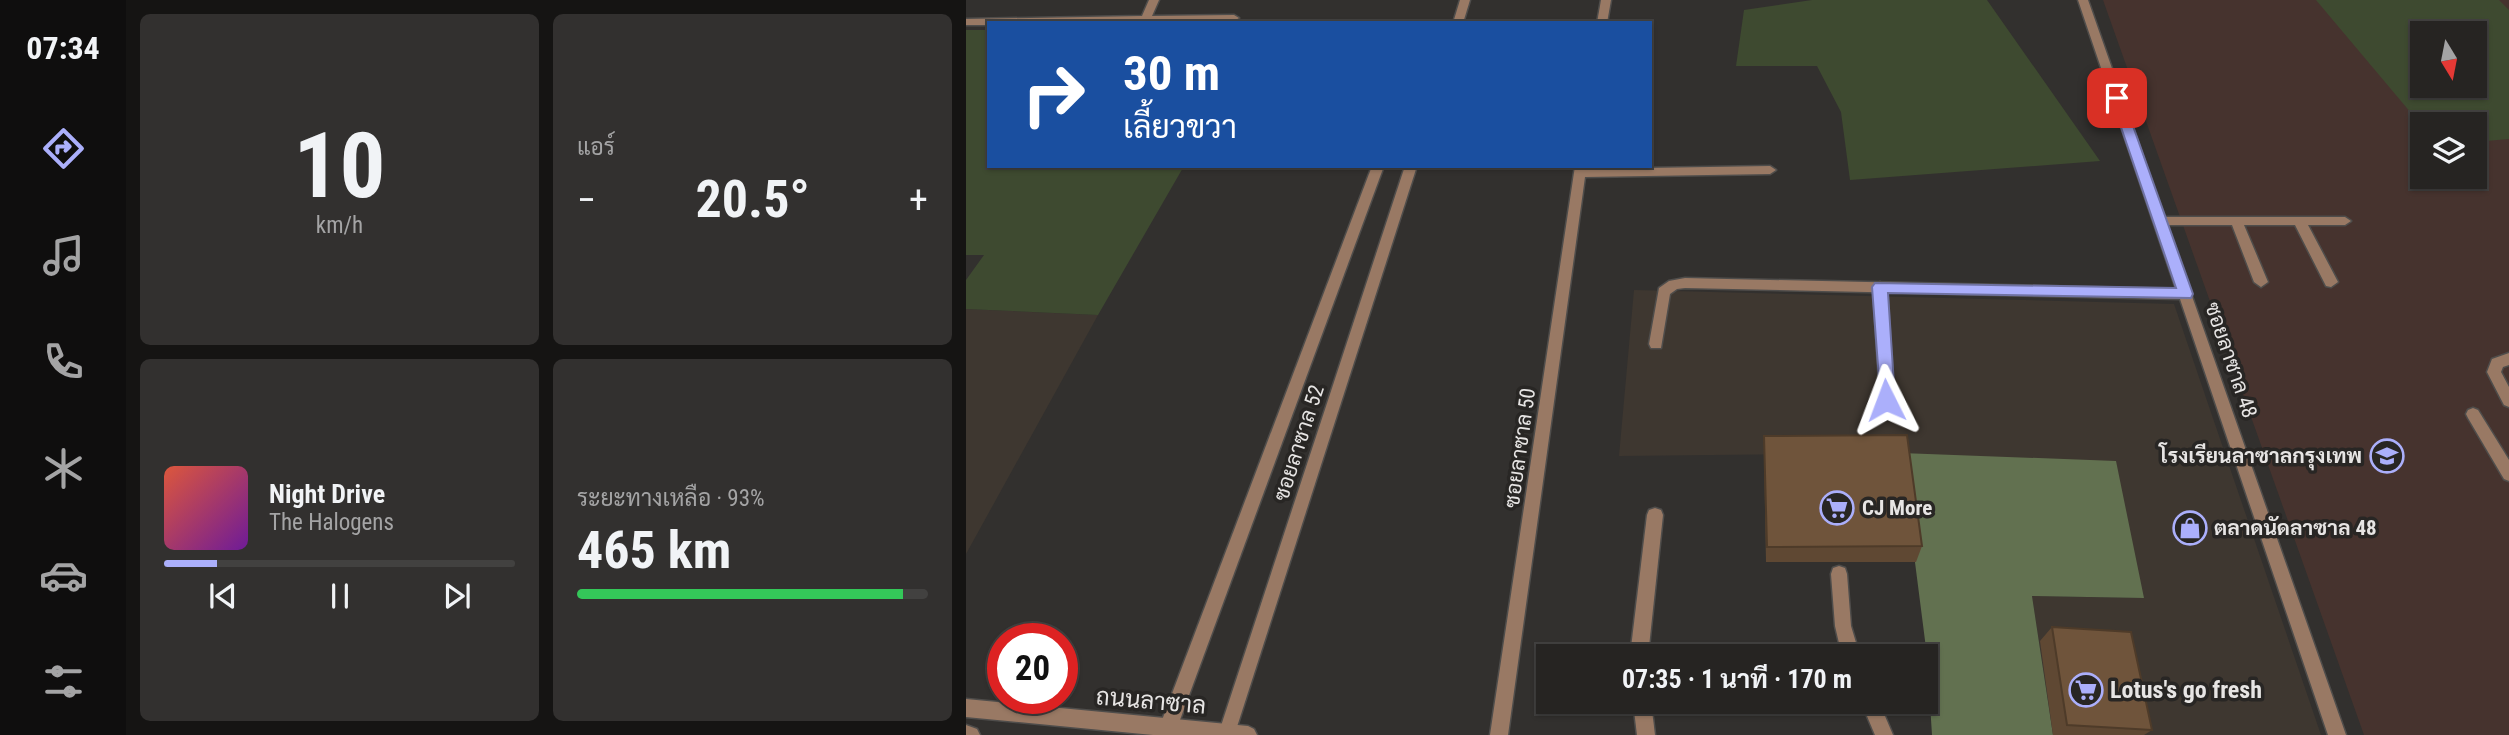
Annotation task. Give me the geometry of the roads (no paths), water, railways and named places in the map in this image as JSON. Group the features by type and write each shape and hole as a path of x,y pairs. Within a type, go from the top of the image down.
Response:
{"street":[{"path":"1146,19 1154,0"},
{"path":"1459,21 1465,0"},
{"path":"1602,21 1606,0"},
{"name":"ซอยลาซาล 48","path":"2083,0 2337,735"},
{"path":"1026,21 1234,18"},
{"path":"966,22 987,22"},
{"path":"1165,731 1377,168"},
{"name":"ซอยลาซาล 52","path":"1226,733 1410,168"},
{"path":"1581,169 1770,170"},
{"name":"ซอยลาซาล 50","path":"1499,735 1581,169"},
{"path":"2160,221 2345,221"},
{"path":"2236,221 2260,282"},
{"path":"2299,221 2331,282"},
{"path":"1656,344 1664,292 1674,285 1699,282 2185,294"},
{"path":"1880,287 1886,400"},
{"path":"2509,359 2497,363 2494,372 2509,401"},
{"path":"2473,414 2509,474"},
{"path":"1640,644 1655,515"},
{"path":"1839,574 1843,625 1848,644"},
{"name":"ถนนลาซาล","path":"966,708 1165,731 1248,735"},
{"path":"1643,714 1646,735"},
{"path":"1875,714 1884,735"},
{"path":"966,734 971,735"}],"place":[{"name":"โรงเรียนลาซาลกรุงเทพ","path":"2387,456"},
{"name":"CJ More","path":"1837,508"},
{"name":"ตลาดนัดลาซาล 48","path":"2190,528"},
{"name":"Lotus's go fresh","path":"2086,690"}]}
